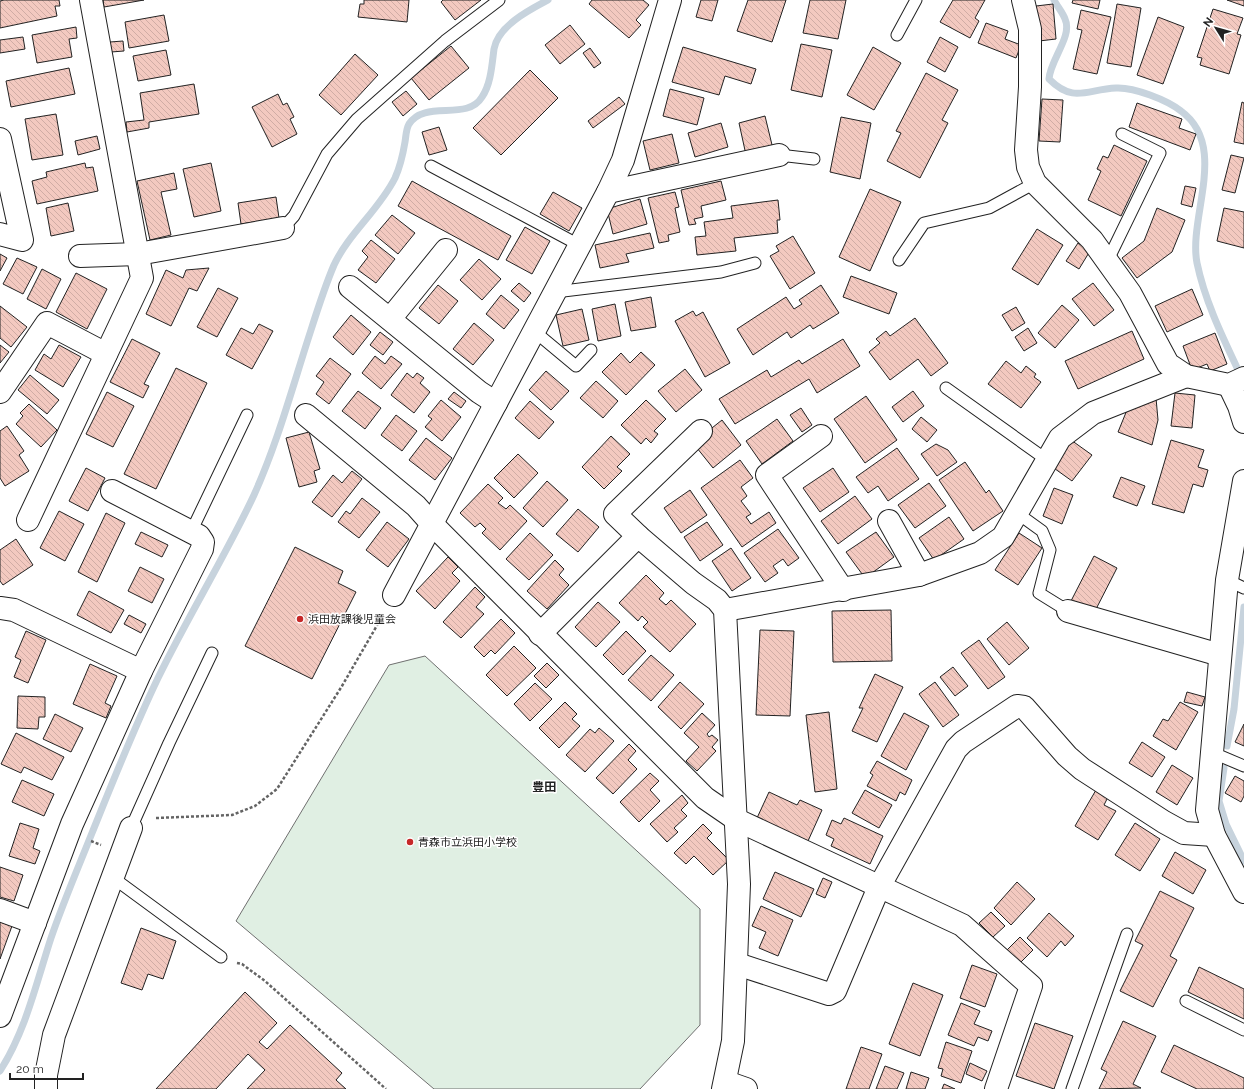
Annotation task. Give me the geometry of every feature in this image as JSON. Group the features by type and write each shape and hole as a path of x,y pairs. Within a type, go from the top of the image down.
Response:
{"street":[{"path":"28,520 142,278 91,0"},
{"path":"394,595 608,192 623,160 670,0"},
{"path":"1023,0 1030,29 1030,87 1026,150 1028,168 1035,183 1092,240 1130,293 1168,364 1186,376 1237,382 1239,406 1244,422"},
{"path":"0,139 22,240 0,234"},
{"path":"608,192 779,155"},
{"path":"80,256 138,254 283,228"},
{"path":"390,319 446,250"},
{"path":"350,287 479,392 496,403"},
{"path":"0,392 47,323 106,354"},
{"path":"725,610 843,590 919,575 980,553 1003,537 1060,438 1093,413 1186,376"},
{"path":"306,415 416,506 540,634 705,798 736,820 962,925 1032,986 996,1089"},
{"path":"701,431 615,514 638,536 693,583 717,600 725,610 739,884 733,1041 724,1086 746,1089"},
{"path":"821,436 767,475 843,590"},
{"path":"1243,889 1214,835 1207,810 1220,655 1236,584 1244,481"},
{"path":"0,1016 72,824 141,671 202,549 203,542 199,536 112,491"},
{"path":"889,521 919,575"},
{"path":"540,634 638,536"},
{"path":"0,608 14,610 141,671"},
{"path":"1068,611 1220,655"},
{"path":"737,964 829,994 835,991 879,887 956,749 963,742 1017,706 1024,707 1067,756 1082,769 1164,822 1184,833 1214,835"},
{"path":"46,1089 46,1075 54,1035 131,828"},
{"path":"0,910 35,923"}],"lane":[{"path":"283,228 294,216 327,154 357,119 445,41 499,0"},
{"path":"897,35 916,0"},
{"path":"1108,262 1160,153 1122,134"},
{"path":"779,155 814,159"},
{"path":"431,166 579,246"},
{"path":"899,260 924,223 989,208 1035,183"},
{"path":"555,292 721,272 755,263"},
{"path":"534,331 576,366 591,350"},
{"path":"946,388 1047,460"},
{"path":"191,532 247,415"},
{"path":"1017,513 1042,531 1050,550 1039,594 1068,611"},
{"path":"131,828 169,743 212,653"},
{"path":"1211,752 1244,766"},
{"path":"112,877 221,957"},
{"path":"1072,1089 1127,934"},
{"path":"1186,1001 1244,1030"}],"path":[{"path":"131,828 154,818 232,815 255,806 277,789 342,686 394,595"},
{"path":"221,957 242,964 264,981 386,1089"}],"green space":[{"name":"青森市立浜田小学校","path":"425,656 700,909 700,1025 640,1089 434,1089 236,921 389,665"}],"building":[{"path":"59,0 60,6 55,6 57,16 0,28 0,1"},
{"path":"103,0 144,0 104,7"},
{"path":"364,0 409,0 407,22 358,17 360,4 364,4"},
{"path":"443,0 481,0 455,20 441,2"},
{"path":"592,0 643,0 649,5 636,20 641,25 629,38 589,4"},
{"path":"701,0 718,0 712,21 696,17"},
{"path":"748,0 786,0 772,42 737,31"},
{"path":"810,0 846,0 838,39 803,33"},
{"path":"953,0 985,0 975,18 979,21 970,38 940,22"},
{"path":"1073,0 1100,0 1098,9 1072,3"},
{"path":"1227,0 1244,0 1244,6"},
{"path":"1053,4 1056,39 1039,41 1036,6"},
{"path":"1117,4 1141,8 1131,67 1107,63"},
{"path":"1213,9 1243,18 1237,34 1241,35 1229,74 1200,65 1202,58 1197,57"},
{"path":"1081,10 1111,17 1097,74 1073,69 1082,30 1077,29"},
{"path":"164,15 169,41 129,48 125,22"},
{"path":"1158,17 1184,27 1163,84 1137,75"},
{"path":"986,23 1008,31 1005,39 1021,45 1016,58 978,43"},
{"path":"570,25 585,44 560,64 545,45"},
{"path":"76,27 77,38 69,39 72,57 37,63 32,35"},
{"path":"23,37 25,49 0,53 0,40"},
{"path":"940,37 958,47 945,72 927,62"},
{"path":"123,41 124,51 111,52 110,42"},
{"path":"801,44 832,50 822,97 791,90"},
{"path":"451,46 469,68 429,100 411,78"},
{"path":"683,47 756,69 751,84 725,76 719,95 672,82"},
{"path":"873,47 901,63 874,110 847,95"},
{"path":"590,48 601,63 594,68 583,53"},
{"path":"166,50 171,75 138,81 133,56"},
{"path":"355,54 378,75 341,115 319,95"},
{"path":"69,68 75,94 11,107 6,81"},
{"path":"530,70 558,98 501,155 473,128"},
{"path":"926,73 958,90 942,120 948,123 920,178 887,161 901,133 896,131"},
{"path":"194,84 199,114 149,122 149,128 127,132 126,122 144,120 140,93"},
{"path":"670,89 704,98 697,125 663,116"},
{"path":"406,91 417,104 403,116 392,102"},
{"path":"278,94 283,105 287,103 294,117 290,119 297,134 272,147 252,107"},
{"path":"619,97 625,104 593,128 588,121"},
{"path":"1042,99 1063,100 1060,142 1039,141"},
{"path":"1242,102 1244,103 1244,144 1234,142"},
{"path":"1137,103 1182,119 1179,128 1196,134 1190,150 1129,127"},
{"path":"56,114 63,155 32,160 25,119"},
{"path":"765,116 773,149 746,155 739,123"},
{"path":"841,117 871,123 860,179 830,172"},
{"path":"721,123 728,147 695,157 688,133"},
{"path":"439,127 447,150 429,155 422,132"},
{"path":"672,134 679,163 650,170 643,141"},
{"path":"97,136 100,149 78,155 75,141"},
{"path":"1114,145 1147,161 1121,216 1088,200 1101,171 1097,169 1103,156 1108,158"},
{"path":"1231,155 1244,158 1235,193 1222,190"},
{"path":"85,163 86,168 93,167 98,191 37,204 32,181 47,177 46,172"},
{"path":"211,163 221,211 194,217 183,169"},
{"path":"174,173 177,189 161,192 171,235 150,240 137,181"},
{"path":"412,181 511,236 498,260 398,206"},
{"path":"721,181 726,200 701,206 703,217 694,219 696,224 689,225 681,190"},
{"path":"1185,186 1196,188 1192,207 1181,204"},
{"path":"870,189 901,202 870,271 839,257"},
{"path":"553,192 582,208 569,231 540,214"},
{"path":"675,192 679,207 675,208 680,232 668,235 669,241 659,243 648,198"},
{"path":"276,197 279,218 241,224 238,203"},
{"path":"640,199 647,224 613,234 607,209"},
{"path":"778,200 780,220 777,220 778,233 734,238 736,251 697,255 695,237 706,236 704,222 733,218 731,206"},
{"path":"68,203 74,231 51,236 46,208"},
{"path":"1157,208 1185,220 1172,252 1137,278 1122,258 1144,241"},
{"path":"1224,208 1244,212 1244,248 1217,241"},
{"path":"392,215 415,233 398,254 375,235"},
{"path":"525,227 550,241 532,274 506,260"},
{"path":"1037,229 1063,245 1038,285 1012,269"},
{"path":"650,233 654,248 626,254 629,262 600,268 595,245"},
{"path":"793,236 815,273 790,289 770,256 779,251 776,246"},
{"path":"371,240 395,259 376,283 358,270 368,257 362,251"},
{"path":"1078,243 1090,251 1079,269 1066,261"},
{"path":"0,254 7,258 0,271"},
{"path":"17,258 37,267 23,294 3,284"},
{"path":"479,259 501,279 482,300 460,280"},
{"path":"209,268 197,291 189,288 171,326 146,314 166,270 183,278 186,270"},
{"path":"42,269 61,279 46,309 27,299"},
{"path":"76,273 107,289 87,329 56,312"},
{"path":"851,276 897,293 889,314 843,297"},
{"path":"519,283 531,293 524,302 511,291"},
{"path":"1093,283 1114,310 1094,326 1072,299"},
{"path":"438,285 458,301 439,324 419,308"},
{"path":"821,285 839,313 813,329 810,325 791,338 787,332 753,355 737,329 786,297 794,309 802,304 799,300"},
{"path":"218,288 238,298 217,337 197,327"},
{"path":"1192,289 1203,315 1167,332 1155,306"},
{"path":"501,295 519,310 504,329 486,314"},
{"path":"651,297 656,327 631,331 625,302"},
{"path":"615,304 621,336 598,341 592,309"},
{"path":"1062,305 1079,320 1055,348 1038,333"},
{"path":"0,306 27,327 11,347 0,338"},
{"path":"1016,307 1025,323 1012,331 1002,315"},
{"path":"582,309 589,340 563,346 556,315"},
{"path":"693,311 696,316 703,312 730,363 705,377 675,321"},
{"path":"351,315 371,332 353,355 333,337"},
{"path":"915,318 948,363 931,376 918,359 890,380 869,352 880,343 876,339 886,331 890,336"},
{"path":"474,323 494,340 473,365 453,349"},
{"path":"259,324 273,331 252,369 226,355 241,328 253,334"},
{"path":"1028,328 1037,343 1024,351 1015,337"},
{"path":"1132,331 1144,359 1078,389 1065,361"},
{"path":"380,332 393,342 383,355 370,345"},
{"path":"1215,333 1227,364 1210,371 1207,364 1192,370 1183,346"},
{"path":"132,339 160,353 144,384 149,386 143,398 110,382"},
{"path":"843,339 860,366 817,393 809,379 735,424 719,399 767,370 771,377 799,360 802,364"},
{"path":"0,345 9,352 0,363"},
{"path":"59,345 81,357 63,387 35,370 44,354 51,359"},
{"path":"641,352 655,365 626,395 602,372 621,353 630,363"},
{"path":"375,356 385,364 391,356 402,364 381,389 362,373"},
{"path":"330,358 351,374 329,404 316,394 324,382 316,376"},
{"path":"1006,361 1021,373 1026,366 1036,374 1034,377 1041,382 1021,408 988,384"},
{"path":"176,368 207,383 156,489 124,474"},
{"path":"685,369 702,390 676,412 658,391"},
{"path":"546,371 569,391 551,410 529,390"},
{"path":"407,373 413,378 417,373 424,378 420,383 430,392 414,413 391,395"},
{"path":"30,375 59,400 47,414 18,390"},
{"path":"596,381 618,401 603,418 580,398"},
{"path":"358,391 381,408 365,429 342,411"},
{"path":"913,391 924,406 903,422 892,407"},
{"path":"107,392 134,406 113,447 86,434"},
{"path":"454,392 466,401 461,408 448,399"},
{"path":"1175,393 1195,395 1192,428 1171,426"},
{"path":"866,396 897,440 865,463 834,419"},
{"path":"1156,398 1158,420 1152,445 1118,432 1127,410"},
{"path":"441,400 461,417 442,441 425,427 432,419 428,416"},
{"path":"646,400 666,419 654,431 658,434 651,443 646,438 641,444 621,425"},
{"path":"530,401 554,422 539,439 515,418"},
{"path":"29,404 57,430 41,447 16,424 23,416 20,413"},
{"path":"801,408 812,425 802,432 790,415"},
{"path":"396,415 417,431 402,451 381,435"},
{"path":"921,417 937,430 927,442 912,429"},
{"path":"777,419 793,441 762,464 746,441"},
{"path":"722,420 741,445 713,468 693,443"},
{"path":"7,426 24,451 19,455 29,471 5,486 0,478 0,431"},
{"path":"309,432 320,469 314,471 317,482 299,487 286,438"},
{"path":"611,436 630,454 617,467 622,471 604,489 582,467"},
{"path":"426,438 452,458 435,480 409,460"},
{"path":"1071,440 1092,455 1072,481 1051,466"},
{"path":"1171,440 1204,450 1198,467 1208,470 1203,487 1193,484 1184,513 1152,504"},
{"path":"936,444 948,450 957,462 937,476 921,454"},
{"path":"897,448 919,479 888,501 878,486 868,493 856,477"},
{"path":"518,454 538,473 514,498 494,478"},
{"path":"740,460 753,478 741,487 747,496 741,501 751,514 746,517 751,524 769,512 776,523 742,547 701,488"},
{"path":"965,462 986,493 989,490 1003,511 973,531 939,480"},
{"path":"86,468 105,478 88,511 69,501"},
{"path":"833,468 849,492 820,512 803,488"},
{"path":"352,471 362,479 332,517 312,502 333,475 342,483"},
{"path":"1121,477 1145,486 1137,506 1113,497"},
{"path":"547,481 568,500 543,527 523,508"},
{"path":"929,483 946,506 915,528 898,505"},
{"path":"488,484 503,498 498,503 506,509 510,505 527,521 500,550 482,533 486,529 480,523 475,527 460,513"},
{"path":"1054,488 1073,495 1062,524 1043,516"},
{"path":"690,490 707,515 681,533 664,508"},
{"path":"855,496 872,519 838,544 821,521"},
{"path":"362,498 380,512 359,538 338,522 346,511 350,514"},
{"path":"578,509 599,527 578,552 556,534"},
{"path":"59,511 84,524 65,561 40,548"},
{"path":"106,513 125,523 97,582 78,572"},
{"path":"949,517 964,539 934,560 919,538"},
{"path":"387,522 409,539 388,567 366,550"},
{"path":"707,522 723,545 700,561 684,537"},
{"path":"778,529 799,558 788,566 783,559 773,566 778,573 765,582 744,553"},
{"path":"141,532 168,545 162,557 135,544"},
{"path":"876,532 894,557 865,578 846,552"},
{"path":"530,533 553,555 529,580 506,559"},
{"path":"1019,533 1042,548 1018,585 995,570"},
{"path":"16,539 33,565 3,585 0,581 0,550"},
{"name":"浜田放課後児童会","path":"295,547 343,571 338,583 356,592 312,679 245,646"},
{"path":"731,548 751,578 732,591 712,561"},
{"path":"1094,556 1117,568 1094,613 1071,601"},
{"path":"448,557 458,567 452,573 460,581 435,609 416,591"},
{"path":"555,560 564,569 559,575 569,585 547,609 527,591"},
{"path":"140,567 164,579 152,603 128,591"},
{"path":"646,575 664,593 659,599 666,605 671,600 696,624 670,652 643,627 648,622 642,616 638,621 619,603"},
{"path":"475,587 485,597 476,607 484,614 461,638 443,622"},
{"path":"89,591 124,610 111,633 77,615"},
{"path":"598,602 620,622 596,647 575,627"},
{"path":"891,610 892,661 833,662 832,611"},
{"path":"129,615 146,624 141,633 124,624"},
{"path":"501,619 515,633 495,654 491,650 484,657 474,647"},
{"path":"1007,622 1029,648 1009,665 987,639"},
{"path":"760,630 794,631 790,716 756,715"},
{"path":"26,631 46,640 28,683 14,677 21,660 15,657"},
{"path":"626,631 646,651 623,675 603,655"},
{"path":"979,640 1005,677 988,689 961,653"},
{"path":"514,646 536,668 507,696 486,675"},
{"path":"651,655 674,675 651,701 628,680"},
{"path":"547,663 559,675 546,688 534,676"},
{"path":"90,664 117,676 105,703 111,706 106,718 73,704"},
{"path":"953,667 968,686 955,696 940,677"},
{"path":"875,674 903,687 877,742 852,731 863,708 859,708"},
{"path":"680,682 704,704 681,729 658,707"},
{"path":"935,682 959,715 943,727 919,694"},
{"path":"535,683 552,699 530,721 514,704"},
{"path":"1187,692 1205,697 1202,706 1184,702"},
{"path":"18,696 45,697 45,717 39,717 38,729 17,728"},
{"path":"565,702 577,714 572,719 580,726 559,748 539,728"},
{"path":"1180,702 1198,712 1176,750 1153,736 1163,719 1168,721"},
{"path":"829,712 837,789 815,792 806,715"},
{"path":"702,713 715,725 707,734 709,737 712,735 718,740 712,747 716,751 697,771 686,761 699,747 684,733"},
{"path":"904,713 929,726 906,770 881,756"},
{"path":"55,714 83,728 71,752 43,739"},
{"path":"1244,724 1244,746 1235,742"},
{"path":"599,728 614,741 585,772 566,755 590,729 595,733"},
{"path":"16,733 64,757 52,780 24,767 21,773 1,764"},
{"path":"1142,742 1165,757 1152,777 1129,763"},
{"path":"629,744 636,751 628,760 637,769 613,794 596,778"},
{"path":"877,761 912,780 905,795 900,792 896,801 867,786 873,775 870,773"},
{"path":"1172,765 1193,778 1177,805 1156,792"},
{"path":"650,773 659,781 650,790 660,801 639,822 620,802"},
{"path":"1235,776 1244,781 1244,796 1241,802 1225,793"},
{"path":"22,780 54,794 44,816 12,802"},
{"path":"865,790 892,805 879,828 852,813"},
{"path":"1096,790 1108,797 1104,805 1116,811 1098,840 1075,826"},
{"path":"769,792 797,805 800,800 822,810 808,841 757,818"},
{"path":"682,795 688,803 681,810 687,816 674,828 678,832 667,842 650,824"},
{"path":"844,818 883,836 870,864 831,846 834,839 826,835 832,820 841,824"},
{"path":"20,823 39,829 33,848 40,851 35,864 9,856"},
{"path":"1135,823 1160,839 1140,871 1115,855"},
{"path":"703,824 712,833 707,838 729,860 713,875 694,856 686,864 674,853"},
{"path":"1175,852 1206,870 1193,894 1162,876"},
{"path":"0,867 23,875 14,901 0,897"},
{"path":"775,872 814,889 801,917 763,899"},
{"path":"823,878 832,882 825,898 816,894"},
{"path":"1017,882 1035,899 1011,925 994,908"},
{"path":"1160,891 1194,908 1170,956 1177,960 1153,1007 1120,991 1143,945 1135,941"},
{"path":"761,906 793,920 778,956 759,948 766,932 752,926"},
{"path":"991,912 1005,926 993,937 979,923"},
{"path":"1049,913 1074,936 1065,946 1061,941 1047,957 1027,938"},
{"path":"0,922 12,926 0,959"},
{"path":"141,928 176,941 163,979 148,974 142,990 121,983"},
{"path":"1020,937 1033,950 1020,963 1007,950"},
{"path":"972,965 997,974 985,1007 960,998"},
{"path":"1199,967 1244,989 1244,1019 1188,992"},
{"path":"913,983 943,995 920,1056 889,1044"},
{"path":"245,992 277,1023 259,1042 267,1049 290,1025 342,1073 336,1080 346,1089 247,1089 265,1070 248,1054 216,1089 156,1089"},
{"path":"961,1003 980,1011 974,1024 992,1031 988,1041 978,1037 974,1046 948,1035"},
{"path":"1123,1021 1156,1036 1133,1084 1141,1088 1099,1089 1107,1072 1101,1069"},
{"path":"1035,1023 1073,1036 1054,1089 1016,1076"},
{"path":"946,1042 972,1051 961,1083 941,1076 943,1069 938,1068"},
{"path":"1174,1045 1244,1078 1244,1089 1197,1089 1161,1072"},
{"path":"861,1047 882,1054 869,1089 846,1089"},
{"path":"970,1063 987,1071 982,1081 966,1074"},
{"path":"885,1066 904,1073 897,1089 876,1089"},
{"path":"911,1072 929,1078 925,1089 906,1089"},
{"path":"944,1084 955,1089 942,1089"}],"waterway":[{"path":"0,1071 24,1023 60,912 141,716 158,678 243,518 263,475 285,413 322,297 340,253 381,201 395,178 401,160 409,124 416,117 425,113 457,110 467,108 475,104 485,92 491,74 494,49 501,33 515,20 548,0"},
{"path":"1054,0 1064,17 1067,26 1064,40 1053,64 1049,79 1058,87 1074,93 1116,88 1141,92 1175,107 1181,111 1195,126 1202,143 1205,162 1204,183 1197,225 1197,263 1200,278 1210,306 1241,376"},
{"path":"1227,746 1234,709 1244,607"},
{"path":"1224,768 1219,801 1226,824 1244,861"}],"place":[{"name":"浜田放課後児童会","path":"300,619"},
{"name":"青森市立浜田小学校","path":"410,842"}],"district":[{"name":"豊田","path":"544,787"}]}
